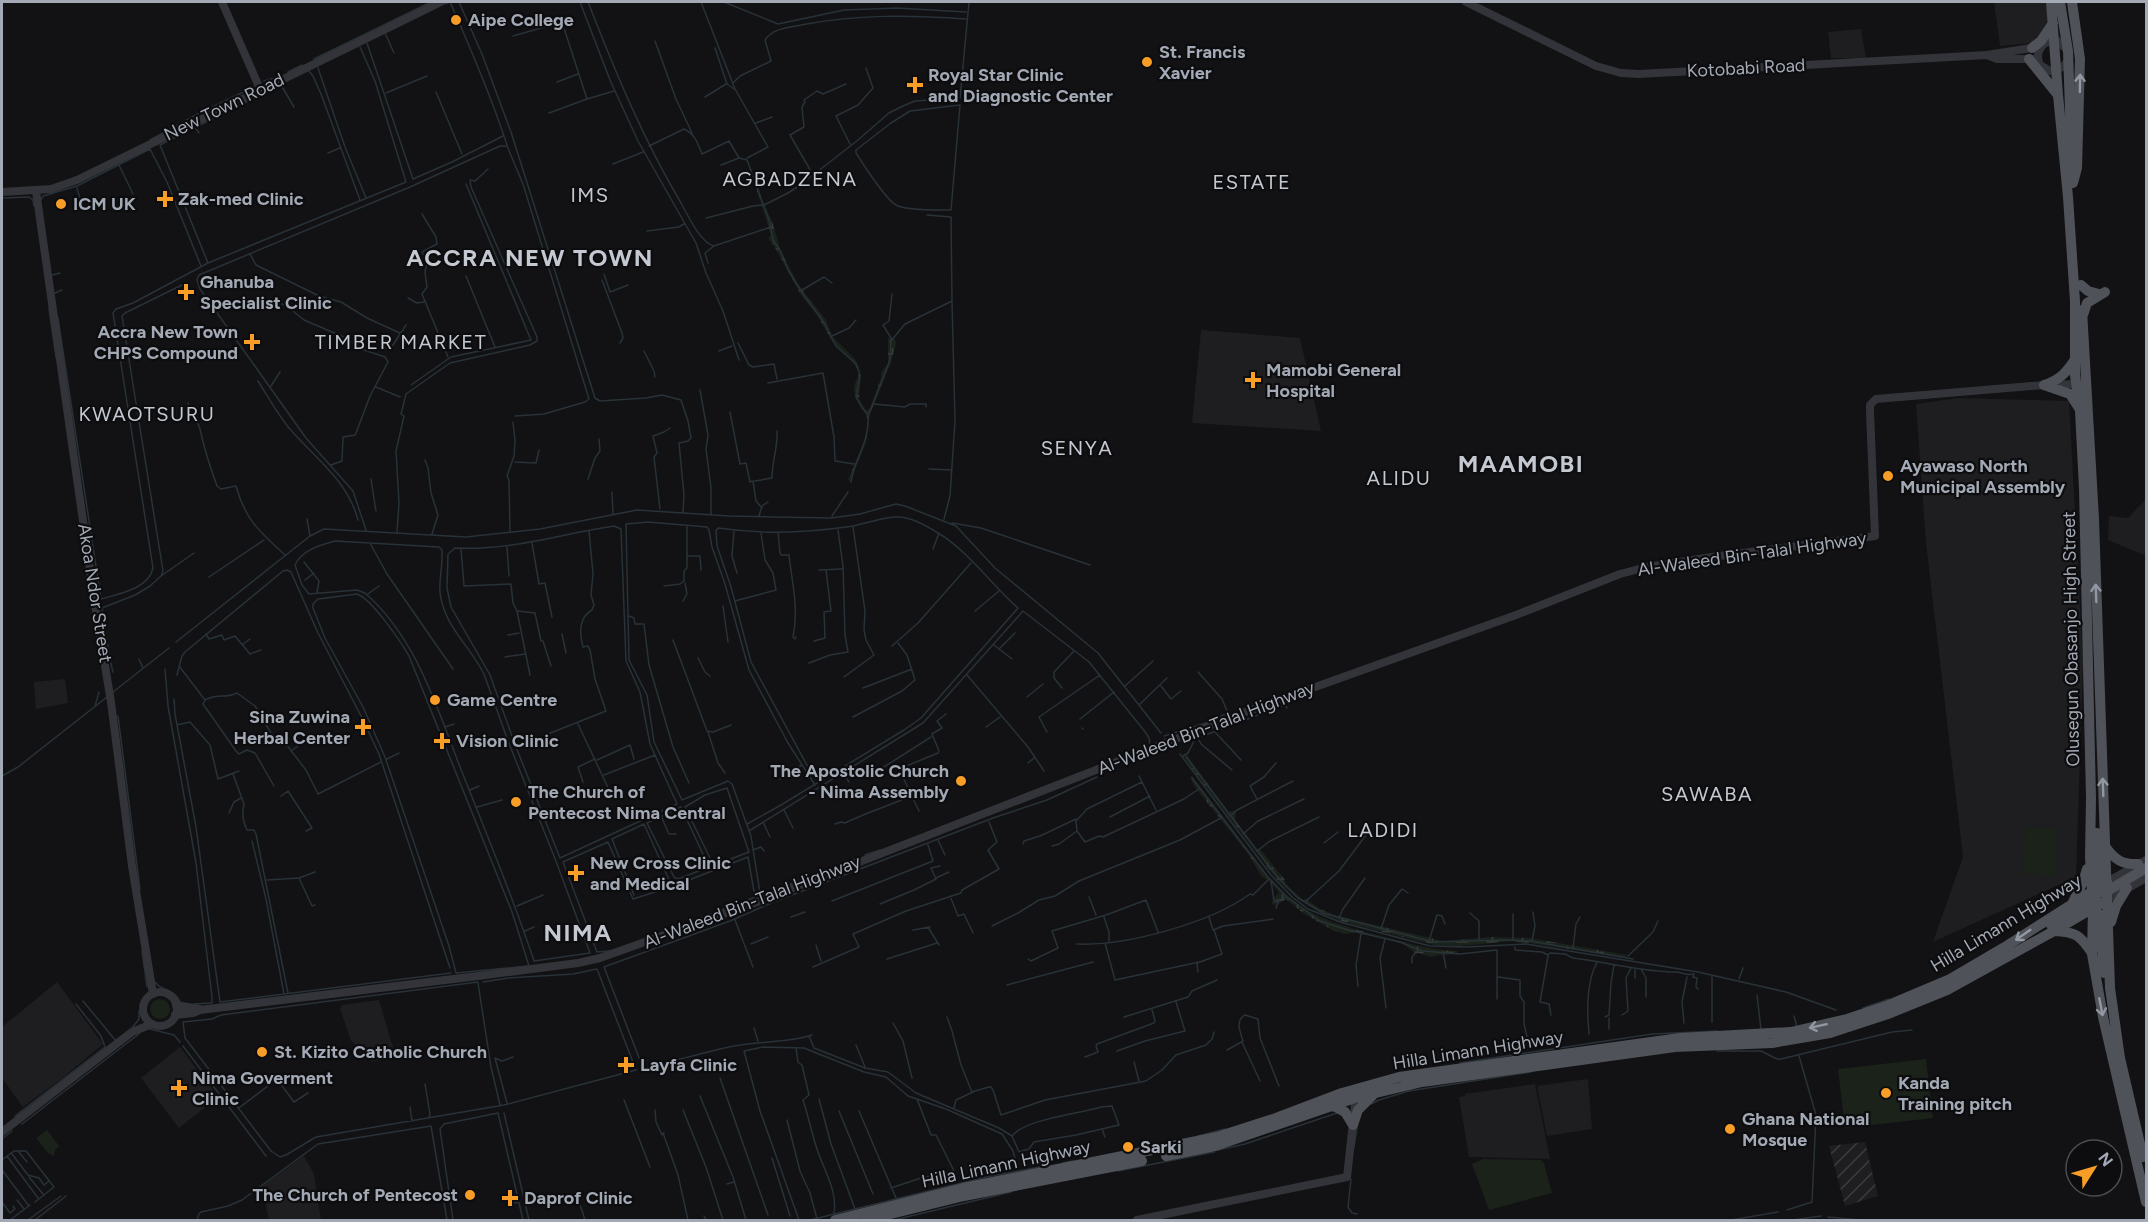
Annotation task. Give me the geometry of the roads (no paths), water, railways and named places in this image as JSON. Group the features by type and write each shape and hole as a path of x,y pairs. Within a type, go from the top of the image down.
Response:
{"main road":[{"name":"Olusegun Obasanjo High Street","path":"2051,2 2068,197 2075,301 2076,358 2082,384 2080,411 2091,799 2090,857 2109,928 2110,988 2120,1058 2146,1172"},
{"name":"Olusegun Obasanjo High Street","path":"2060,2 2068,55 2105,846 2092,954 2103,1017 2146,1202"},
{"path":"2072,2 2080,59 2077,168 2073,183"},
{"path":"2053,22 2035,53 2058,95"},
{"path":"2080,285 2088,291 2102,293 2087,303 2082,318"},
{"path":"2044,385 2064,374 2076,358"},
{"path":"2044,385 2070,394 2080,411"},
{"path":"2091,799 2096,818 2104,975 2110,988"},
{"path":"2105,846 2117,860 2124,864 2144,864"},
{"path":"2072,903 2083,882 2090,857"},
{"path":"2035,940 2045,929 2144,864"},
{"path":"2109,928 2116,906 2127,888"},
{"name":"Hilla Limann Highway","path":"835,1221 963,1188 1217,1137 1365,1086 1399,1077 1680,1038 1775,1034 1847,1019 1886,1006 1950,979 2008,945 2072,903 2099,895"},
{"name":"Hilla Limann Highway","path":"866,1221 964,1196 1215,1146 1355,1098 1422,1082 1675,1047 1772,1043 1810,1038 1850,1027 1921,1002 2054,931 2099,895"},
{"path":"2054,931 2075,934 2084,941 2092,954"},
{"path":"1353,1125 1358,1110 1376,1092"},
{"path":"1334,1106 1346,1112 1353,1125"}],"street":[{"path":"222,2 260,89"},
{"name":"New Town Road","path":"2,192 51,189 77,180 441,2"},
{"name":"Kotobabi Road","path":"1466,2 1596,66 1621,74 1987,55 1996,52 2035,53"},
{"path":"2054,40 2062,44 2068,55 2063,68 2056,70 2045,69 2035,53 2054,40"},
{"name":"Akoa Ndor Street","path":"36,191 95,605 109,684 132,866 153,994"},
{"name":"Al-Waleed Bin-Talal Highway","path":"175,1015 578,963 600,958 757,902 1237,715 1513,616 1620,574 1712,556 1875,536 1870,405 1876,399 2082,384"},
{"path":"2099,895 2127,888 2146,878"},
{"path":"132,1032 144,1014 144,1004 153,994 167,994 176,1005 175,1015 166,1025 152,1024 144,1014"},
{"name":"Al-Waleed Bin-Talal Highway","path":"176,1005 200,1010"},
{"path":"2,1132 132,1032 152,1024"},
{"path":"1137,1221 1347,1177 1355,1098 1365,1086"}],"waterway":[{"path":"314,59 431,2"},
{"path":"445,4 450,2 458,20 507,145"},
{"path":"459,2 482,54 511,132 595,398 600,401 662,395 681,400 691,438 679,443 684,495 683,513"},
{"path":"580,2 610,80 638,141 696,243 723,311 739,360"},
{"path":"588,2 619,79 654,154 695,228 704,240 714,246"},
{"path":"701,2 735,89 768,147 747,158"},
{"path":"724,2 778,24 844,10 897,8 966,12"},
{"path":"706,218 764,205 788,193 858,140 889,113 903,106 915,101 960,98 969,2"},
{"path":"733,83 740,76 771,61 765,40 772,33 781,29 822,21 863,17 966,19"},
{"path":"513,36 562,22 587,99 549,113"},
{"path":"385,33 394,53"},
{"path":"655,41 676,99 692,133"},
{"path":"367,43 413,179 503,136"},
{"path":"58,318 101,599 139,586 146,581 153,568 113,313 116,309 133,303 208,263 406,182 375,81 360,47"},
{"path":"715,48 727,84 734,89"},
{"path":"288,72 302,65"},
{"path":"318,68 345,147 366,198"},
{"path":"850,144 836,116 858,105 873,88 866,68"},
{"path":"309,71 321,94 360,200"},
{"path":"557,82 578,74"},
{"path":"264,81 281,76"},
{"path":"386,93 427,76"},
{"path":"705,97 726,84"},
{"path":"812,173 790,135 804,127 802,107 804,100 817,91 823,94 846,84"},
{"path":"281,85 294,107"},
{"path":"212,107 254,87"},
{"path":"587,99 614,91"},
{"path":"436,92 462,154"},
{"path":"208,263 160,145 250,100"},
{"path":"960,105 951,210 915,209 896,205 875,181 856,150 910,111 960,105"},
{"path":"150,140 205,110"},
{"path":"756,123 772,117"},
{"path":"195,127 199,133"},
{"path":"649,146 684,129 693,136 702,154 729,141 739,158 747,160 769,220 773,240 788,270 823,321 836,346 856,364 860,375 856,397 868,414 868,424 865,441 851,482"},
{"path":"366,530 353,491 306,438 200,289 197,280 199,275 410,187 500,146 507,146 523,184 589,399 544,414 515,416"},
{"path":"328,153 340,148"},
{"path":"41,200 43,196 77,186 150,149 167,182 201,266"},
{"path":"613,164 643,152"},
{"path":"721,165 739,158"},
{"path":"119,165 133,194"},
{"path":"397,532 399,503 396,451 404,416 401,414 406,394 450,363 530,345 537,341 471,187 470,180 475,181 488,169"},
{"path":"411,385 451,357 531,340 466,184"},
{"path":"77,188 83,210"},
{"path":"2,198 29,197 33,200 34,206"},
{"path":"422,214 436,237 437,244 422,252 427,262 425,272 427,287 422,294 448,357"},
{"path":"890,342 905,324 952,301 951,217 927,215"},
{"path":"647,231 679,227 684,224"},
{"path":"708,263 705,253 714,246 771,227"},
{"path":"250,254 256,265 319,296 341,302 367,318 400,333"},
{"path":"52,275 60,273"},
{"path":"604,274 610,292 628,285"},
{"path":"466,276 495,347"},
{"path":"802,290 824,277 832,283"},
{"path":"602,280 622,333 623,338 620,343"},
{"path":"161,576 163,571 122,316 186,283"},
{"path":"55,293 62,290"},
{"path":"869,414 890,360 891,338 883,325 889,321 892,294"},
{"path":"270,298 288,307 304,320 346,338 361,349 385,357 388,362 370,396 355,435 343,437 342,461 331,465"},
{"path":"408,298 417,303 424,302"},
{"path":"944,519 950,496 955,421 952,302"},
{"path":"49,309 56,357"},
{"path":"832,336 849,328 856,320"},
{"path":"381,350 393,345 406,325"},
{"path":"738,343 749,365 753,367 774,364 777,379"},
{"path":"719,351 732,346"},
{"path":"644,351 655,377"},
{"path":"271,386 280,372"},
{"path":"768,383 823,373 834,437 835,461 854,464"},
{"path":"258,381 289,428 330,471 347,493 358,520"},
{"path":"376,387 400,397"},
{"path":"700,390 708,435 706,449 711,488 711,514"},
{"path":"188,403 190,412 199,425 217,486 221,489 236,486 249,517 285,555"},
{"path":"874,404 905,407 910,404 926,404 926,407"},
{"path":"730,412 740,464 746,463 750,482 753,481 756,501 762,508"},
{"path":"510,531 507,476 514,456 513,422"},
{"path":"660,509 654,457 657,453 653,436 670,428"},
{"path":"755,481 772,478 777,431"},
{"path":"588,479 595,458 600,451 599,439"},
{"path":"515,462 536,463 539,450"},
{"path":"425,460 438,515 432,534"},
{"path":"929,469 952,470"},
{"path":"371,479 376,511"},
{"path":"612,492 613,514"},
{"path":"832,516 848,492"},
{"path":"759,516 762,506 768,502"},
{"path":"176,642 310,536 324,529 466,537 540,529 637,510 729,516 831,518 860,514 896,504 956,526 995,568 1098,653 1161,733"},
{"path":"747,824 781,805 904,730 921,718 1018,608 959,548 925,525 915,521 893,517 846,527 799,532 718,528 716,531 717,546 731,587 751,662 808,767 815,777 821,781"},
{"path":"307,519 310,536"},
{"path":"815,785 788,743 749,670 707,527 648,522 626,524 629,660 647,695 654,742 682,800 728,781 732,784 751,836 760,893 770,892 858,858"},
{"path":"952,523 981,528 1090,565"},
{"path":"614,526 621,529 626,661 640,692 650,744 677,804 560,858 490,675 451,607 447,588 448,554 455,548 495,547 614,526"},
{"path":"664,586 680,584 684,581 684,571 687,568 687,527"},
{"path":"844,677 874,655 866,640 864,630 865,611 853,527"},
{"path":"809,663 830,655 848,652 845,635 843,566 838,530"},
{"path":"548,734 606,711 595,679 590,650 588,646 583,647 581,636 582,621 594,605 591,595 593,574 589,531"},
{"path":"734,531 732,556 737,573"},
{"path":"778,532 780,553 789,555 795,606 793,637 795,639 796,637"},
{"path":"735,601 776,590 773,573 765,560 761,533"},
{"path":"933,549 939,533"},
{"path":"209,577 264,540"},
{"path":"335,541 439,547 442,550 440,592 446,615 484,674 590,953 534,961 509,890 434,700 424,676 399,631 365,593 357,590 309,594 302,585 295,565 298,560 312,549 335,541"},
{"path":"370,543 387,574 453,669"},
{"path":"532,543 539,584 545,583 552,617"},
{"path":"507,547 509,576"},
{"path":"461,549 464,586 511,584 513,603 517,611 530,675"},
{"path":"113,672 102,608 135,595 194,553"},
{"path":"688,556 700,556 701,570"},
{"path":"304,562 319,581 317,592"},
{"path":"892,646 918,623 971,563"},
{"path":"819,570 842,569"},
{"path":"814,641 825,638 824,612 831,611 826,570"},
{"path":"177,675 185,652 283,571 291,572 318,633 379,754 450,968"},
{"path":"305,580 314,573"},
{"path":"683,601 687,594 685,583"},
{"path":"368,594 379,586"},
{"path":"975,611 999,591"},
{"path":"357,594 378,612 409,656 512,912 529,966 456,973 385,757 363,707 325,638 313,608 313,604 318,599 357,594"},
{"path":"723,606 728,642"},
{"path":"518,611 535,613 541,641 543,641 551,666"},
{"path":"749,831 923,723 1023,611 1089,662 1146,733 1150,745"},
{"path":"629,616 634,618 635,624 644,624 649,665 673,747 689,783"},
{"path":"508,635 519,633"},
{"path":"999,649 1015,633"},
{"path":"206,634 209,639 222,635 224,640 235,636 250,654 261,650"},
{"path":"562,634 566,653"},
{"path":"243,644 250,639"},
{"path":"673,640 707,731 713,732 731,725"},
{"path":"853,717 902,691 915,680 907,655 898,643"},
{"path":"994,645 1012,659"},
{"path":"113,692 169,648"},
{"path":"1062,688 1054,678 1054,672 1074,651"},
{"path":"505,657 525,654"},
{"path":"698,658 705,672 710,676"},
{"path":"139,659 143,668"},
{"path":"1125,686 1153,661"},
{"path":"179,666 205,700 203,704 236,751 239,754 247,750 255,753 274,786"},
{"path":"165,669 168,706 196,863 212,997 212,1003 194,1004"},
{"path":"863,688 912,669"},
{"path":"1164,736 1206,723 1228,713 1222,699 1198,672"},
{"path":"967,675 1028,747 1044,771"},
{"path":"1047,732 1039,717 1100,675"},
{"path":"1140,704 1167,678"},
{"path":"1027,697 1043,684"},
{"path":"1161,686 1171,699 1181,691"},
{"path":"95,706 99,692"},
{"path":"1080,719 1114,692"},
{"path":"205,700 237,693 255,706 271,733 286,744 306,770 318,794 381,762"},
{"path":"2,776 18,767 107,697"},
{"path":"174,699 196,827 220,1002 451,973"},
{"path":"1183,756 1188,753 1195,739 1282,706 1285,705 1287,708"},
{"path":"919,811 899,769 938,753 932,734 942,728 937,721 946,714"},
{"path":"118,716 140,889"},
{"path":"986,727 1000,717"},
{"path":"177,725 190,722 210,745 218,779 239,771"},
{"path":"445,727 454,724"},
{"path":"578,724 611,794"},
{"path":"708,732 718,763 725,773"},
{"path":"1215,732 1241,760"},
{"path":"876,772 931,737"},
{"path":"1198,738 1201,744 1232,770"},
{"path":"291,751 302,743"},
{"path":"597,760 630,745 634,759"},
{"path":"387,759 399,753"},
{"path":"1180,754 1271,875 1292,897 1308,909 1340,922 1430,946 1526,944 1698,972 1786,992 1836,1010"},
{"path":"604,775 655,755"},
{"path":"1186,757 1275,874 1298,898 1323,913 1433,942 1530,941 1633,959"},
{"path":"1028,763 1034,758"},
{"path":"583,782 578,767 595,759"},
{"path":"1257,799 1250,786 1264,777 1276,763"},
{"path":"780,779 802,765"},
{"path":"843,773 849,782"},
{"path":"233,774 244,804 243,817 247,830 254,830 256,834 288,993"},
{"path":"1139,776 1156,810"},
{"path":"812,1035 734,1046 643,1068 604,967 730,921 771,903 993,818 1047,800 1097,777"},
{"path":"1192,778 1267,876 1287,897 1320,921 1400,942 1422,951 1460,954 1497,950 1497,999"},
{"path":"1230,816 1237,810 1293,781"},
{"path":"1052,846 1059,844 1077,831 1076,821 1087,809 1142,782"},
{"path":"470,790 479,786"},
{"path":"727,788 749,852 715,865 685,807 705,795 727,788"},
{"path":"1077,831 1085,842 1099,836 1103,837 1184,799 1199,789"},
{"path":"281,796 288,791 312,828 306,831"},
{"path":"835,824 845,823 911,796"},
{"path":"1110,817 1150,796"},
{"path":"229,813 234,802 241,798"},
{"path":"1243,834 1258,821 1304,799"},
{"path":"477,807 502,800"},
{"path":"681,807 709,867 678,879 674,877 647,823 681,807"},
{"path":"784,810 793,828"},
{"path":"661,816 669,834"},
{"path":"1257,851 1270,841 1319,817"},
{"path":"992,926 1039,900 1055,896 1079,881 1180,840 1221,818"},
{"path":"1023,844 1024,841 1076,819"},
{"path":"763,822 770,837"},
{"path":"813,967 859,947 853,934 906,911 961,893 962,890 999,869 988,850 997,842 989,822"},
{"path":"634,895 612,839 644,824 670,882"},
{"path":"1324,843 1338,832"},
{"path":"670,834 676,834"},
{"path":"1305,902 1339,871 1366,835"},
{"path":"938,840 945,855"},
{"path":"252,841 266,899 284,994"},
{"path":"608,842 633,899 748,857 755,897 618,950 597,952 563,862 608,842"},
{"path":"832,901 933,861 928,845"},
{"path":"753,850 761,847 764,851"},
{"path":"865,855 880,850"},
{"path":"880,904 936,879 931,868 940,866"},
{"path":"267,880 299,878 315,872"},
{"path":"936,878 949,872"},
{"path":"299,878 312,906 315,905"},
{"path":"1339,918 1365,878"},
{"path":"1077,944 1097,944 1143,937 1191,923 1233,905 1250,894 1253,895 1269,879"},
{"path":"1271,881 1274,901 1277,902"},
{"path":"1381,929 1389,905 1402,889 1408,893"},
{"path":"517,906 543,895"},
{"path":"950,896 958,916 964,914 973,933"},
{"path":"1089,897 1096,915"},
{"path":"1276,908 1279,900 1286,897"},
{"path":"1028,959 1031,961 1058,948 1052,931 1146,900 1158,932"},
{"path":"791,917 805,912"},
{"path":"1532,941 1535,926 1533,912"},
{"path":"1470,913 1479,921 1479,940"},
{"path":"1513,914 1513,939"},
{"path":"1429,941 1437,915 1442,916 1445,924"},
{"path":"1104,917 1109,932 1109,941"},
{"path":"1209,917 1213,930 1223,926 1273,919"},
{"path":"1573,948 1576,924 1580,917"},
{"path":"735,920 753,967"},
{"path":"1628,956 1653,932 1658,921"},
{"path":"525,931 534,927"},
{"path":"928,927 939,945"},
{"path":"913,930 930,927"},
{"path":"1198,972 1197,963 1222,954 1214,930"},
{"path":"1358,986 1356,965 1361,934"},
{"path":"751,944 768,937"},
{"path":"1385,939 1380,958 1386,1008"},
{"path":"887,959 937,943"},
{"path":"1105,943 1115,980 1204,961"},
{"path":"816,945 821,961"},
{"path":"1515,947 1515,950 1542,952 1548,955 1550,953 1565,954 1573,958 1638,969 1694,974 1693,977 1697,978 1696,987 1698,989"},
{"path":"142,951 147,987"},
{"path":"1412,963 1412,957 1417,951"},
{"path":"1443,952 1446,968"},
{"path":"1548,956 1540,1002 1549,1004 1551,1015"},
{"path":"1007,985 1093,962"},
{"path":"1589,1034 1589,988 1597,962"},
{"path":"1605,1017 1609,1015 1614,965"},
{"path":"1622,1015 1628,1011 1626,978 1631,968"},
{"path":"1739,979 1743,968"},
{"path":"478,982 221,1015 212,1019 183,1022 185,1038 271,1151 280,1157 316,1137 504,1105 636,1070 597,969 573,974 483,982"},
{"path":"1641,969 1646,978 1646,997"},
{"path":"1635,970 1635,978"},
{"path":"1498,977 1520,980 1520,996 1524,1002 1524,1024 1528,1041"},
{"path":"1684,1023 1682,1002 1687,977"},
{"path":"1712,977 1712,1022"},
{"path":"1124,1017 1188,997 1192,991 1217,980"},
{"path":"155,982 172,992 180,1002"},
{"path":"478,983 491,1067 500,1105"},
{"path":"1757,995 1761,1030"},
{"path":"1863,1008 1889,999"},
{"path":"83,1001 116,1041"},
{"path":"1117,1051 1185,1031 1176,1002"},
{"path":"15,1116 105,1047 101,1036 76,1004"},
{"path":"1085,1057 1098,1052 1097,1044 1154,1023 1152,1010"},
{"path":"132,1028 139,1019 139,1011"},
{"path":"1227,1050 1243,1041 1239,1026 1242,1017 1245,1015 1258,1019 1260,1038 1279,1086"},
{"path":"1794,1016 1797,1027"},
{"path":"947,1017 961,1065 972,1092"},
{"path":"1609,1018 1609,1029"},
{"path":"893,1023 903,1041 912,1078"},
{"path":"754,1028 758,1041"},
{"path":"150,1029 174,1035 180,1042"},
{"path":"1717,1051 1761,1051 1781,1059 1892,1032 1912,1030"},
{"path":"1460,1063 1652,1034 1717,1031"},
{"path":"954,1108 956,1100 989,1087 993,1090 1001,1115 1045,1100 1146,1081 1162,1070 1176,1055 1206,1045 1212,1039 1214,1032"},
{"path":"22,1124 140,1033"},
{"path":"809,1036 814,1048 865,1068 888,1072 916,1093 999,1128 1012,1136 1019,1152 1029,1149 1034,1142 1119,1125 1112,1106 1101,1107 1040,1121 1028,1125 1012,1136"},
{"path":"1242,1042 1260,1081"},
{"path":"856,1045 865,1067"},
{"path":"183,1046 266,1156"},
{"path":"799,1220 760,1111 744,1051 763,1047 804,1048 864,1072 886,1077 908,1096 946,1109 1002,1134 1013,1151 1018,1170"},
{"path":"796,1048 798,1062 802,1065 809,1095 803,1100 816,1146 832,1187 834,1213"},
{"path":"1787,1210 1812,1202 1816,1115 1799,1056"},
{"path":"507,1103 495,1058 502,1061 513,1057"},
{"path":"1134,1062 1139,1081"},
{"path":"1371,1104 1409,1091 1531,1072"},
{"path":"720,1078 768,1215"},
{"path":"239,1108 277,1079 294,1102 308,1093"},
{"path":"425,1084 429,1118"},
{"path":"700,1096 733,1177 746,1220"},
{"path":"819,1099 831,1144 855,1209"},
{"path":"891,1188 921,1178 954,1171 936,1135 931,1135 917,1099"},
{"path":"624,1100 650,1167"},
{"path":"410,1107 412,1121"},
{"path":"655,1110 656,1122 662,1135"},
{"path":"683,1110 706,1167 723,1220"},
{"path":"839,1111 873,1194"},
{"path":"859,1111 896,1198"},
{"path":"453,1220 440,1129 444,1124 498,1113 523,1220"},
{"path":"504,1113 529,1220"},
{"path":"1218,1150 1245,1144 1337,1113"},
{"path":"787,1120 800,1171 810,1193 817,1219"},
{"path":"197,1220 201,1212 228,1206 242,1200 318,1144 431,1126 447,1220"},
{"path":"1354,1147 1357,1128"},
{"path":"1102,1129 1105,1137"},
{"path":"1198,1136 1225,1129"},
{"path":"2,1139 12,1131"},
{"path":"664,1133 678,1175 688,1220"},
{"path":"2,1160 14,1151 26,1151 54,1187 35,1202"},
{"path":"18,1151 27,1162"},
{"path":"1118,1171 1214,1152"},
{"path":"12,1154 28,1175 39,1178 44,1185 49,1181"},
{"path":"7,1156 38,1198"},
{"path":"772,1158 790,1216"},
{"path":"1063,1163 1073,1161"},
{"path":"810,1220 986,1177 1040,1167"},
{"path":"2,1170 29,1206"},
{"path":"29,1177 43,1194"},
{"path":"1351,1179 1348,1207 1352,1213 1357,1214"},
{"path":"727,1184 734,1182"},
{"path":"576,1192 585,1220"},
{"path":"894,1220 1011,1192"},
{"path":"28,1220 61,1196"},
{"path":"35,1220 66,1196"},
{"path":"17,1200 24,1209"},
{"path":"2,1202 10,1213 15,1209 13,1206"},
{"path":"509,1205 518,1202"},
{"path":"10,1220 30,1205"},
{"path":"1731,1220 1778,1212"},
{"path":"704,1216 706,1220"},
{"path":"1792,1220 1821,1216"},
{"path":"1828,1217 1860,1220"}],"place":[{"name":"Aipe College","path":"456,20"},
{"name":"St. Francis Xavier","path":"1147,62"},
{"name":"Royal Star Clinic and Diagnostic Center","path":"915,85"},
{"name":"Zak-med Clinic","path":"165,199"},
{"name":"ICM UK","path":"61,204"},
{"name":"Ghanuba Specialist Clinic","path":"186,292"},
{"name":"Accra New Town CHPS Compound","path":"252,342"},
{"name":"Mamobi General Hospital","path":"1253,380"},
{"name":"Ayawaso North Municipal Assembly","path":"1888,476"},
{"name":"Game Centre","path":"435,700"},
{"name":"Sina Zuwina Herbal Center","path":"363,727"},
{"name":"Vision Clinic","path":"442,741"},
{"name":"The Apostolic Church - Nima Assembly","path":"961,781"},
{"name":"The Church of Pentecost Nima Central","path":"516,802"},
{"name":"New Cross Clinic and Medical","path":"576,873"},
{"name":"St. Kizito Catholic Church","path":"262,1052"},
{"name":"Layfa Clinic","path":"626,1065"},
{"name":"Nima Goverment Clinic","path":"179,1088"},
{"name":"Kanda Training pitch","path":"1886,1093"},
{"name":"Ghana National Mosque","path":"1730,1129"},
{"name":"Sarki","path":"1128,1147"},
{"name":"The Church of Pentecost","path":"470,1195"},
{"name":"Daprof Clinic","path":"510,1198"}],"district":[{"name":"AGBADZENA","path":"790,179"},
{"name":"ESTATE","path":"1252,182"},
{"name":"IMS","path":"590,195"},
{"name":"ACCRA NEW TOWN","path":"530,257"},
{"name":"TIMBER MARKET","path":"401,342"},
{"name":"KWAOTSURU","path":"147,414"},
{"name":"SENYA","path":"1077,448"},
{"name":"MAAMOBI","path":"1521,463"},
{"name":"ALIDU","path":"1399,478"},
{"name":"SAWABA","path":"1707,794"},
{"name":"LADIDI","path":"1383,830"},
{"name":"NIMA","path":"578,932"}]}
